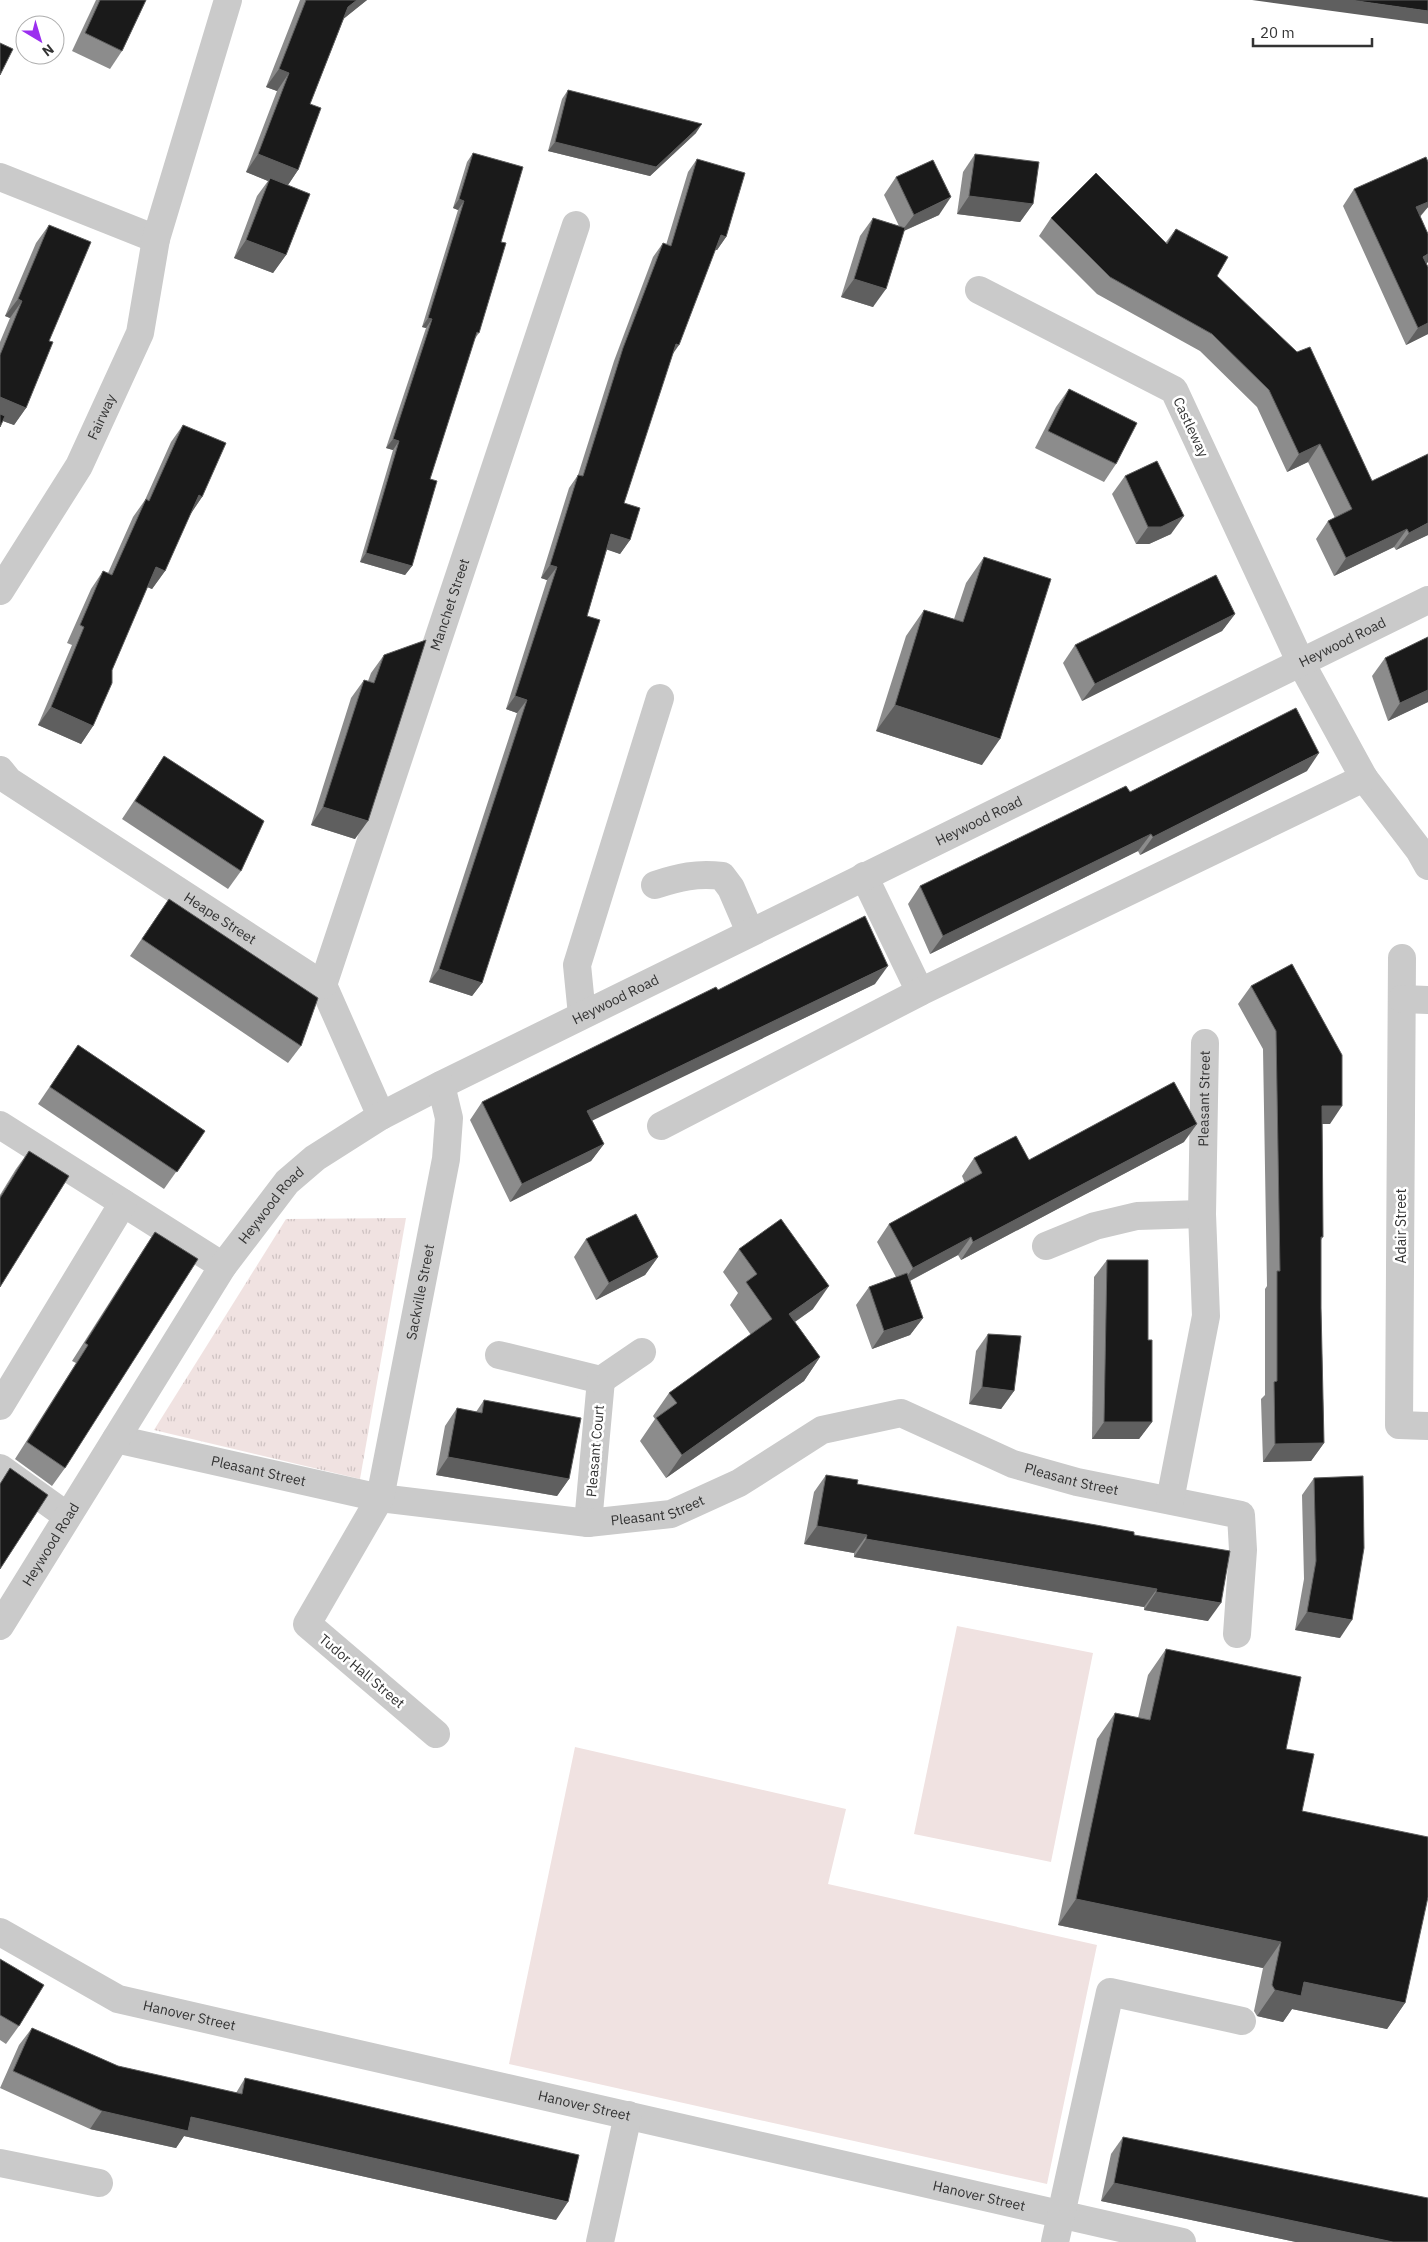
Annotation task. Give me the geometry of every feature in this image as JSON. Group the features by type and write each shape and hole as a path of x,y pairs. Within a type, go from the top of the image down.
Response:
{"street":[{"name":"Fairway","path":"3,581 79,466 140,333 156,239 228,0"},
{"path":"0,177 156,239"},
{"name":"Manchet Street","path":"323,985 576,225"},
{"name":"Castleway","path":"979,290 1174,390 1300,661 1364,778 1419,850 1428,866"},
{"name":"Heywood Road","path":"0,1626 224,1266 287,1182 315,1158 381,1116 440,1085 1300,661 1428,600"},
{"path":"582,1015 577,965 660,698"},
{"name":"Heape Street","path":"0,770 9,781 323,985"},
{"path":"661,1126 920,992 1364,778"},
{"path":"655,885 700,873 722,876 731,888 750,932"},
{"path":"864,876 920,992"},
{"name":"Adair Street","path":"1402,958 1415,1000 1399,1425 1428,1426"},
{"path":"323,985 381,1116"},
{"name":"Pleasant Street","path":"1170,1500 1206,1316 1202,1214 1205,1043"},
{"name":"Sackville Street","path":"380,1498 446,1159 450,1118 440,1085"},
{"path":"0,1125 224,1266"},
{"path":"0,1406 123,1203"},
{"path":"1046,1246 1095,1226 1137,1216 1202,1214"},
{"path":"499,1355 601,1380 642,1352"},
{"name":"Pleasant Court","path":"588,1523 601,1380"},
{"name":"Pleasant Street","path":"116,1439 380,1498 588,1523 671,1514 739,1483 822,1430 901,1413 1012,1464 1077,1482 1241,1516 1243,1550 1237,1634"},
{"path":"0,1468 67,1516"},
{"name":"Tudor Hall Street","path":"380,1498 307,1624 436,1734"},
{"name":"Hanover Street","path":"0,1932 118,1999 1182,2242"},
{"path":"1055,2242 1110,1992 1242,2021"},
{"path":"600,2242 628,2115"},
{"path":"0,2163 99,2183"}],"green space":[{"path":"406,1218 360,1479 154,1430 286,1219"},
{"path":"957,1626 1093,1653 1051,1862 914,1834"},
{"path":"575,1747 846,1809 828,1884 1097,1945 1047,2184 509,2064"}],"building":[{"path":"100,0 146,0 122,51 85,33"},
{"path":"306,0 357,0 348,7 310,104 321,108 298,170 258,154 289,73 279,69"},
{"path":"1350,0 1428,0 1428,11"},
{"path":"0,43 13,49 0,75"},
{"path":"568,90 702,124 656,167 555,142"},
{"path":"473,153 523,167 501,242 506,243 479,333 477,332 430,479 437,481 412,566 366,553 399,441 393,439 432,319 428,318 464,201 459,199"},
{"path":"975,154 1039,162 1033,204 969,196"},
{"path":"1426,157 1428,162 1428,202 1416,207 1428,234 1428,254 1423,257 1428,267 1428,323 1418,328 1354,189"},
{"path":"697,159 745,173 726,237 721,235 679,345 676,344 624,503 640,508 630,540 611,534 587,616 600,620 482,983 439,969 527,700 515,696 557,567 550,565 578,475 583,476 623,348 663,243 671,246"},
{"path":"933,160 951,197 914,215 896,177"},
{"path":"1096,173 1167,244 1176,229 1228,257 1217,276 1297,352 1310,347 1372,481 1428,454 1428,523 1409,533 1407,529 1346,558 1328,521 1352,509 1320,444 1299,454 1269,390 1212,334 1110,277 1051,218"},
{"path":"270,178 310,194 286,255 246,240"},
{"path":"873,218 905,228 886,289 854,279"},
{"path":"49,225 91,242 49,341 53,342 26,408 0,397 0,355 22,301 18,299"},
{"path":"1069,389 1137,423 1116,464 1048,431"},
{"path":"0,414 5,416 0,427"},
{"path":"183,425 226,443 202,497 199,495 165,571 156,567 112,670 112,683 93,726 51,707 84,627 80,625 103,571 112,575 146,499 149,501"},
{"path":"1157,461 1184,516 1161,527 1148,527 1125,476"},
{"path":"984,557 1051,579 1000,739 895,705 924,610 963,622"},
{"path":"1216,575 1235,614 1095,684 1075,645"},
{"path":"1428,637 1428,690 1400,703 1385,658"},
{"path":"426,640 368,821 323,807 364,680 374,683 384,655"},
{"path":"1296,708 1319,753 1153,837 1151,834 943,936 920,886 1126,786 1130,792"},
{"path":"164,756 264,821 241,871 135,801"},
{"path":"169,899 318,998 301,1046 142,939"},
{"path":"865,916 888,966 587,1111 604,1144 522,1184 482,1102 716,987 718,990"},
{"path":"1292,964 1342,1055 1342,1106 1322,1106 1323,1237 1321,1237 1321,1308 1324,1443 1275,1444 1274,1382 1277,1381 1277,1271 1280,1271 1276,1031 1251,986"},
{"path":"78,1045 205,1131 177,1172 50,1087"},
{"path":"1174,1082 1197,1124 973,1242 971,1237 913,1268 889,1224 982,1173 974,1158 1016,1136 1029,1160"},
{"path":"29,1151 69,1176 0,1287 0,1198"},
{"path":"636,1214 658,1257 609,1283 586,1239"},
{"path":"781,1219 829,1286 789,1314 820,1357 682,1455 656,1418 677,1403 669,1393 772,1319 746,1282 757,1274 739,1249"},
{"path":"155,1232 198,1259 65,1468 27,1442 88,1345 85,1343"},
{"path":"1107,1260 1148,1260 1148,1340 1152,1340 1152,1422 1104,1422"},
{"path":"907,1273 923,1318 884,1331 869,1287"},
{"path":"988,1334 1021,1336 1014,1391 982,1387"},
{"path":"484,1400 581,1418 569,1479 448,1457 457,1408 482,1413"},
{"path":"10,1468 48,1495 0,1569 0,1484"},
{"path":"826,1475 858,1480 857,1484 1096,1525 1134,1532 1134,1535 1230,1551 1221,1603 1156,1592 1157,1589 866,1539 867,1535 817,1526"},
{"path":"1363,1476 1364,1548 1352,1620 1307,1612 1316,1561 1314,1478"},
{"path":"1166,1649 1301,1677 1286,1749 1314,1754 1302,1811 1428,1837 1428,1897 1405,2003 1304,1982 1301,1996 1275,1990 1272,1985 1281,1942 1076,1899 1115,1713 1150,1720"},
{"path":"0,1959 44,1985 19,2026 0,2015"},
{"path":"32,2028 118,2066 242,2094 245,2078 579,2155 568,2202 191,2117 188,2131 102,2111 13,2071"},
{"path":"1123,2137 1428,2198 1428,2242 1393,2242 1114,2183"}]}
